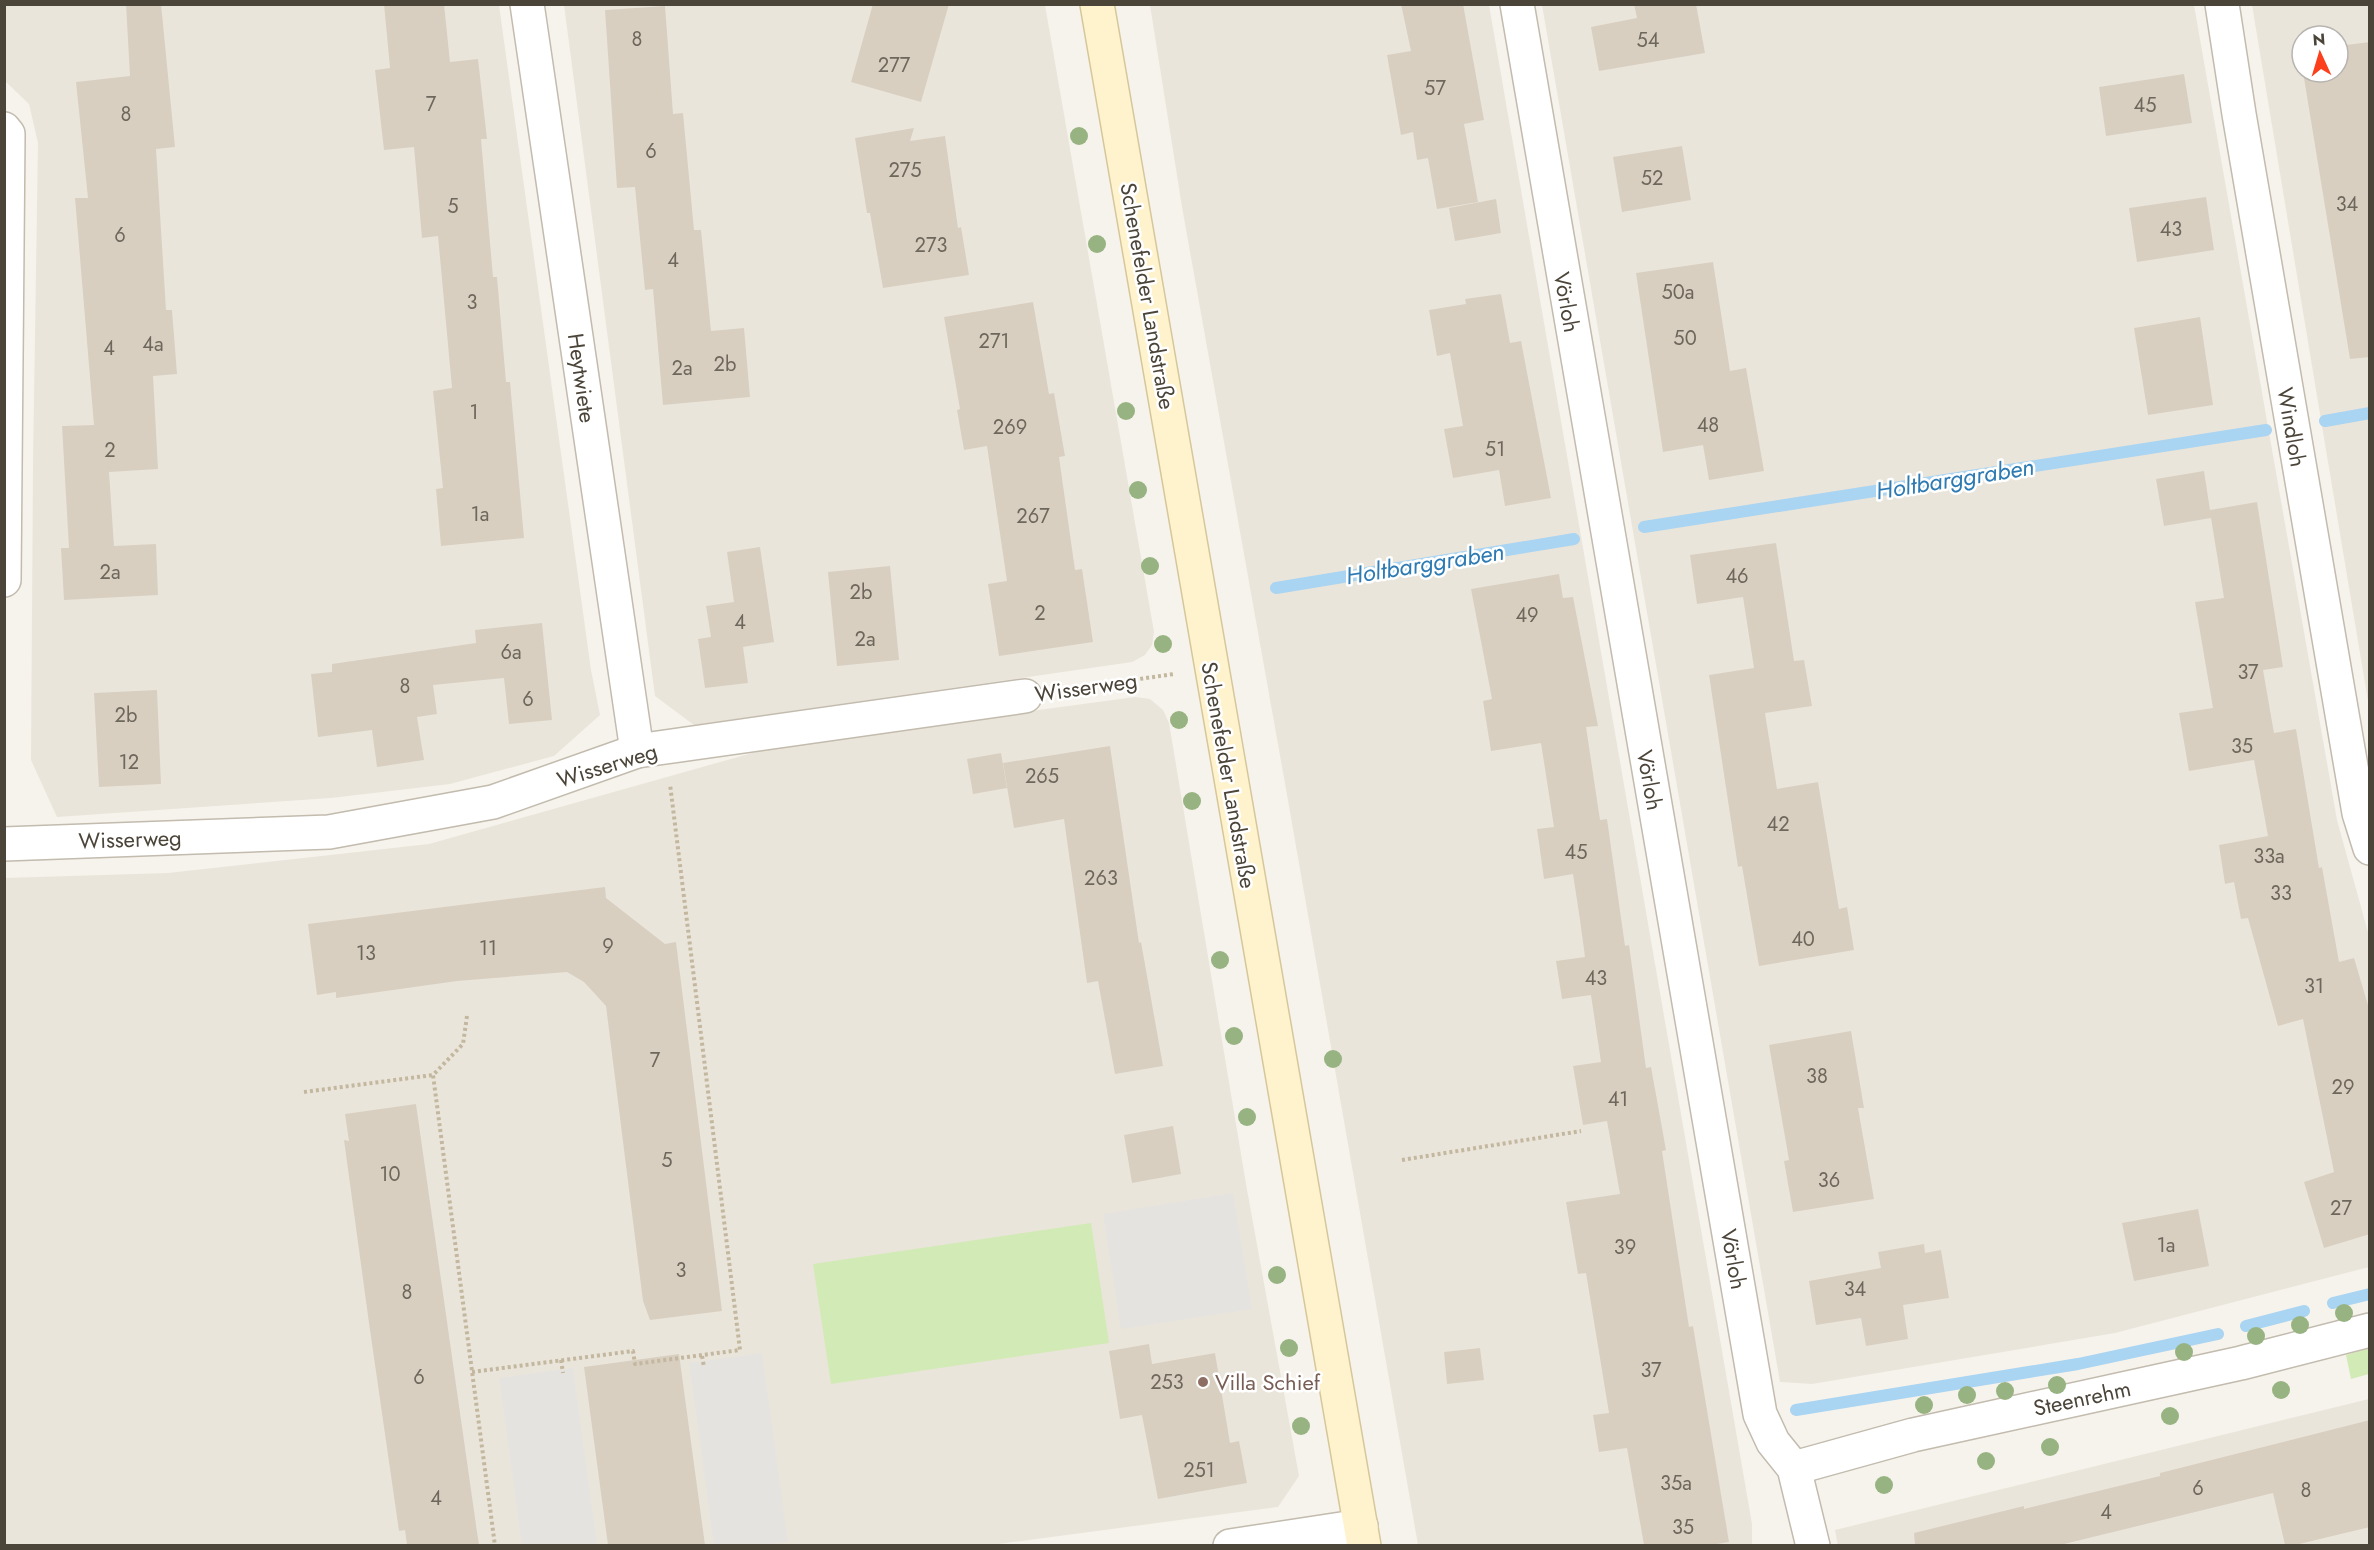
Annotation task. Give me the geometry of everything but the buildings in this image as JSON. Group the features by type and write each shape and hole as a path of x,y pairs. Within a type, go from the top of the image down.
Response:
{"main road":[{"name":"Schenefelder Landstraße","path":"1097,4 1210,668 1363,1536"}],"street":[{"name":"Heytwiete","path":"527,4 651,749"},
{"name":"Vörloh","path":"1517,4 1760,1414 1773,1442 1794,1468 1813,1545"},
{"name":"Windloh","path":"2222,4 2359,813 2370,848"},
{"path":"4,129 8,135 5,209 4,580"},
{"name":"Wisserweg","path":"4,844 329,831 493,802 651,749 1025,696"},
{"name":"Steenrehm","path":"1794,1468 1913,1435 2241,1363 2370,1330"},
{"path":"1230,1545 1363,1536"}],"path":[{"name":"Wisserweg","path":"1025,696 1210,668"},
{"path":"472,1372 633,1351 635,1364 740,1350 651,749"},
{"path":"304,1092 433,1075 463,1044 467,1016"},
{"path":"433,1075 495,1545"},
{"path":"1402,1160 1581,1131"},
{"path":"702,1356 704,1367"},
{"path":"561,1360 563,1373"}],"shaded area":[{"path":"4,5 499,5 591,670 600,715 554,756 450,784 331,798 57,817 31,760 38,143 29,104 5,81"},
{"path":"564,5 1045,5 1154,632 1152,645 1145,655 1132,662 694,725 655,696"},
{"path":"1150,5 1489,5 1752,1524 1752,1545 1418,1545 1182,207"},
{"path":"1542,5 2194,5 2337,820 2369,936 2369,1267 2115,1333 1812,1384 1780,1382"},
{"path":"2252,5 2369,5 2369,707"},
{"path":"1135,697 1150,699 1163,710 1169,723 1246,1184 1299,1476 1278,1507 983,1546 5,1545 4,878 168,873 429,844 784,744"},
{"path":"1233,1193 1252,1309 1121,1329 1103,1214"},
{"path":"762,1353 788,1542 757,1546 714,1545 689,1363"},
{"path":"573,1368 597,1545 522,1545 499,1378"},
{"path":"2369,1399 2369,1545 1838,1546 1835,1530"}],"green space":[{"path":"1091,1223 1109,1343 831,1384 813,1264"},
{"path":"2369,1348 2369,1374 2351,1379 2346,1355"}],"waterway":[{"name":"Holtbarggraben","path":"2325,421 2370,413"},
{"name":"Holtbarggraben","path":"1644,527 2266,430"},
{"name":"Holtbarggraben","path":"1276,588 1574,539"},
{"path":"2333,1303 2370,1294"},
{"path":"2246,1326 2304,1311"},
{"path":"1796,1410 2078,1364 2218,1334"}],"place":[{"name":"Villa Schief","path":"1203,1382"}]}
